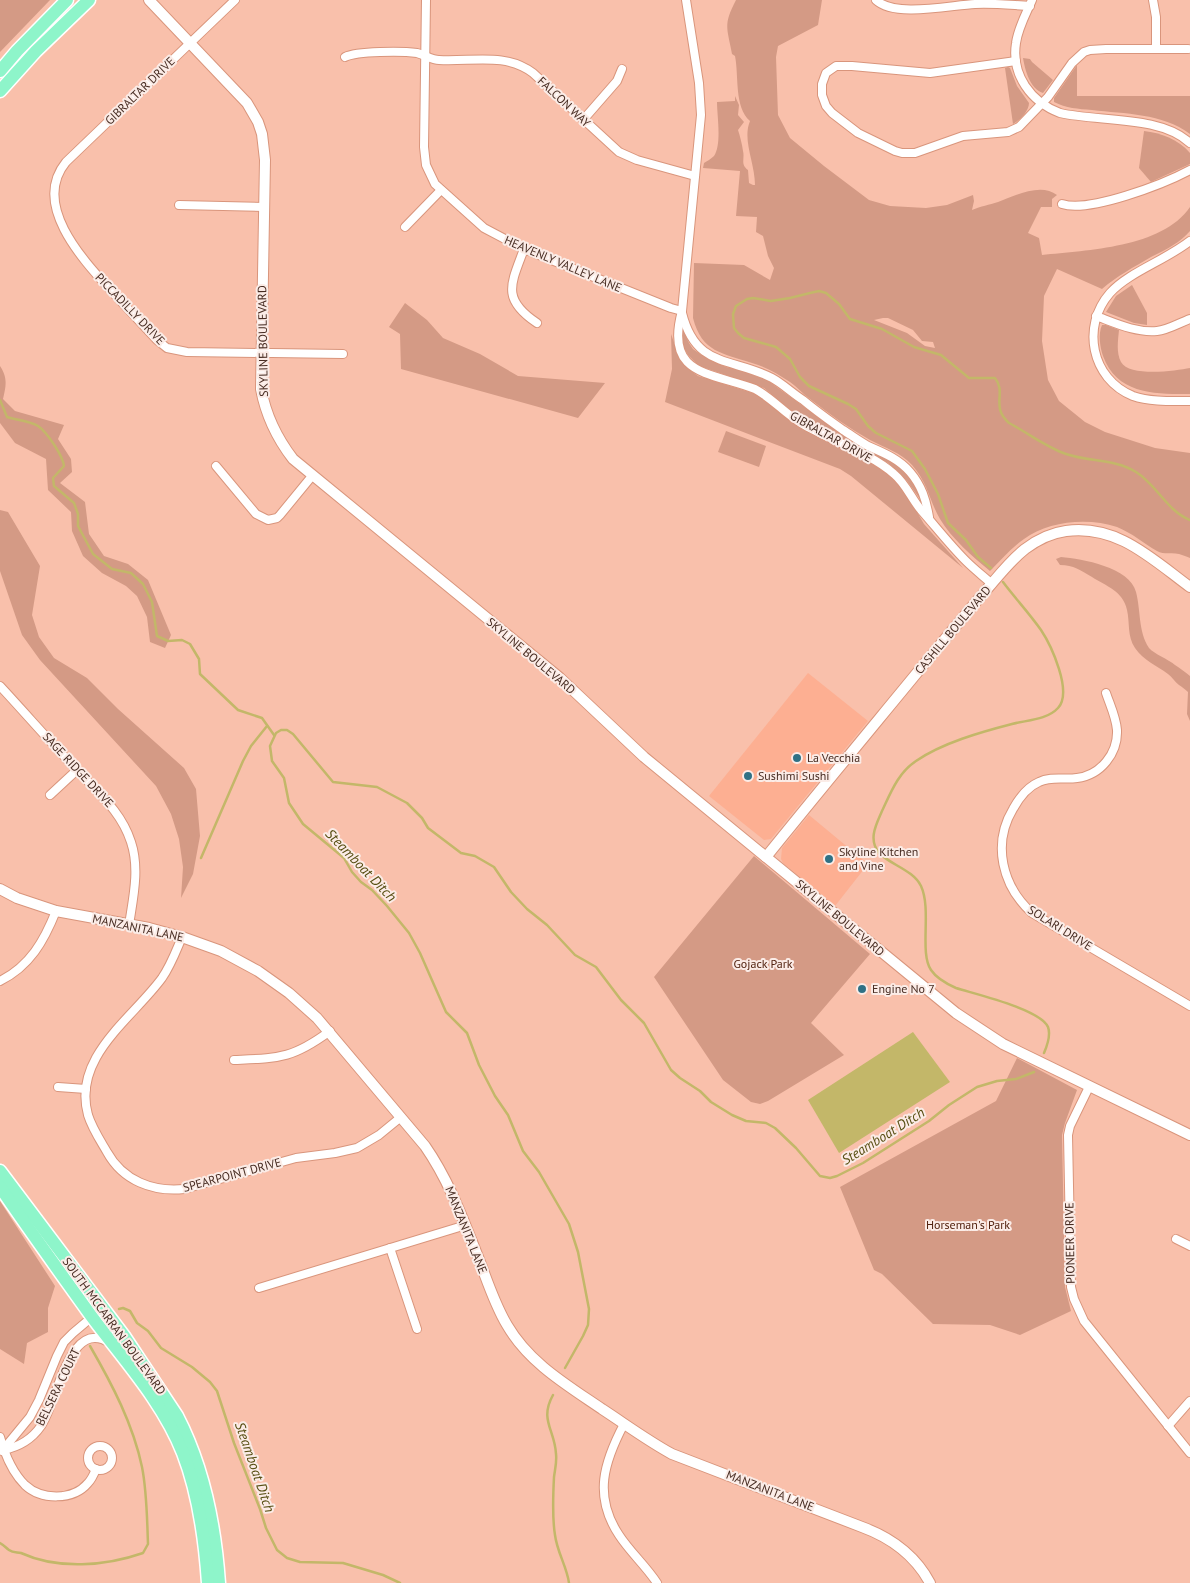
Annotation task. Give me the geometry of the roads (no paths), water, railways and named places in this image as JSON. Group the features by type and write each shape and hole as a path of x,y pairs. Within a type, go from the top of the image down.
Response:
{"main road":[{"path":"0,72 17,51 67,0"},
{"path":"0,91 36,51 89,0"},
{"name":"SOUTH MCCARRAN BOULEVARD","path":"0,1171 124,1336 170,1403 191,1446 201,1474 213,1532 219,1583"},
{"name":"SOUTH MCCARRAN BOULEVARD","path":"0,1187 157,1406 183,1452 198,1505 208,1583"},
{"path":"92,1316 111,1325 124,1336"}],"street":[{"name":"SKYLINE BOULEVARD","path":"149,0 239,93 258,122 264,146 261,389 268,417 282,444 293,459 554,673 633,748 924,988 971,1024 1003,1044 1190,1136"},
{"name":"GIBRALTAR DRIVE","path":"55,187 58,173 66,162 235,0"},
{"name":"HEAVENLY VALLEY LANE","path":"426,0 425,156 430,175 441,190 484,228 524,249 682,311"},
{"name":"GIBRALTAR DRIVE","path":"686,0 700,94 701,115 682,311 677,343 686,359 706,374 747,386 763,393 801,423 885,467 902,481 922,511 929,517"},
{"path":"876,0 880,4 908,9 930,9 979,4 1031,3 1018,35 1015,49 1016,61 1018,71 1025,86 1042,104 1066,114 1155,125 1178,133 1190,142"},
{"path":"1153,0 1156,17 1156,49"},
{"path":"1016,61 930,73 839,66 829,70 823,79 822,94 826,106 841,121 858,133 889,149 902,153 923,151 963,136 1014,130 1025,122 1042,104 1072,63 1084,52 1096,49 1188,50"},
{"name":"FALCON WAY","path":"345,57 361,53 413,53 437,60 501,60 517,63 533,73 619,152 637,160 695,176"},
{"path":"583,120 617,81 622,73 622,69"},
{"path":"1062,204 1078,206 1119,198 1169,181 1190,170"},
{"name":"PICCADILLY DRIVE","path":"55,187 55,202 60,219 79,254 162,345 179,351 343,354"},
{"path":"405,227 441,190"},
{"path":"179,205 264,207"},
{"path":"1190,241 1176,252 1130,277 1115,288 1105,300 1096,316 1093,332 1094,350 1100,367 1111,382 1125,392 1142,398 1190,401"},
{"path":"524,249 514,278 513,299 519,309 537,323"},
{"name":"GIBRALTAR DRIVE","path":"682,311 692,336 701,348 713,357 762,373 776,380 851,435 906,467 921,488 929,517 935,527 958,553 992,584"},
{"path":"1096,316 1133,329 1149,331 1166,329 1190,319"},
{"path":"216,466 256,514 268,520 277,518 280,515 312,476"},
{"name":"CASHILL BOULEVARD","path":"766,857 992,584 1016,558 1036,542 1056,533 1089,530 1110,535 1127,542 1190,587"},
{"name":"SAGE RIDGE DRIVE","path":"0,686 111,804 119,816 132,844 136,873 129,925"},
{"name":"SOLARI DRIVE","path":"1106,693 1117,730 1114,749 1102,767 1086,776 1046,779 1024,793 1011,812 1002,837 1002,856 1006,877 1017,897 1032,913 1190,1006"},
{"path":"50,795 77,770"},
{"name":"MANZANITA LANE","path":"0,889 17,898 56,911 182,937 221,951 258,971 289,993 330,1031 437,1163 453,1194 500,1311 518,1342 544,1368 624,1424 672,1454 877,1533 895,1543 909,1554 924,1571 930,1583"},
{"path":"0,981 21,968 32,957 46,935 56,911"},
{"name":"SPEARPOINT DRIVE","path":"182,937 173,959 161,979 100,1050 89,1074 86,1103 92,1126 116,1166 147,1186 171,1190 194,1188 296,1158 357,1148 379,1135 401,1117"},
{"path":"234,1060 291,1055 309,1046 330,1031"},
{"path":"58,1087 86,1089"},
{"name":"PIONEER DRIVE","path":"1089,1087 1068,1134 1071,1287 1074,1299 1084,1321 1190,1453"},
{"path":"259,1288 466,1225"},
{"path":"1176,1240 1190,1246"},
{"path":"390,1248 417,1329"},
{"name":"BELSERA COURT","path":"2,1451 30,1417 39,1400 56,1356 64,1342 92,1316"},
{"name":"BELSERA COURT","path":"2,1451 18,1446 28,1440 42,1425 66,1367 76,1348 83,1340 92,1338 105,1340 116,1347"},
{"path":"1168,1426 1190,1401"},
{"path":"624,1424 609,1455 604,1482 604,1496 610,1518 619,1536 657,1583"},
{"path":"0,1437 2,1451 10,1466 26,1486 34,1491 52,1496 72,1494 88,1484 96,1469"}],"waterway":[{"name":"Steamboat Ditch","path":"991,568 978,557 966,540 948,523 938,494 925,469 912,451 876,433 868,426 856,409 809,386 800,377 790,359 776,347 744,338 734,328 733,314 736,306 747,299 753,298 771,301 819,291 826,293 839,304 850,319 882,329 914,347 941,355 969,378 995,378 1000,389 1000,411 1009,423 1044,444 1066,454 1120,465 1136,472 1175,511 1190,520"},
{"path":"0,400 7,417 38,426 54,444 64,466 53,478 54,486 74,503 78,514 78,526 93,554 112,569 131,573 143,584 152,602 157,636 168,641 182,640 190,644 199,659 200,674 238,710 262,718 274,735"},
{"name":"Steamboat Ditch","path":"1003,582 1036,624 1050,646 1062,680 1062,701 1058,708 1048,715 962,739 916,761 904,771 892,790 874,832 874,842 879,853 913,876 921,886 926,907 926,953 933,973 942,981 956,988 1020,1008 1043,1020 1048,1027 1049,1033 1044,1053"},
{"path":"201,858 243,761 251,746 267,726"},
{"name":"Steamboat Ditch","path":"565,1368 588,1325 589,1309 578,1252 569,1224 539,1172 523,1151 508,1115 495,1096 479,1065 467,1033 446,1012 409,933 387,906 352,872 344,858 303,824 289,803 284,778 272,761 270,746 276,733 281,730 287,730 293,734 333,782 377,787 407,803 422,818 428,828 461,853 475,856 494,867 511,892 527,909 547,925 575,955 596,967 621,1000 644,1023 671,1070 700,1091 711,1102 732,1115 746,1121 766,1123 775,1128 796,1148 820,1176 830,1178 837,1176 863,1163 929,1121 977,1087 997,1081 1016,1079 1034,1072"},
{"name":"Steamboat Ditch","path":"119,1309 123,1308 130,1311 137,1323 148,1331 161,1348 192,1367 210,1382 217,1391 234,1443 266,1528 277,1550 287,1558 300,1562 343,1563 383,1575 400,1583"},
{"name":"Steamboat Ditch","path":"0,1543 10,1551 50,1562 66,1564 114,1561 143,1553 148,1544 145,1486 138,1451 121,1405 90,1346"},
{"name":"Steamboat Ditch","path":"553,1395 547,1411 556,1457 553,1521 556,1541 569,1583"}],"place":[{"name":"La Vecchia","path":"797,758"},
{"name":"Sushimi Sushi","path":"748,776"},
{"name":"Skyline Kitchen and Vine","path":"829,859"},
{"name":"Engine No 7","path":"862,989"}],"park label":[{"name":"Gojack Park","path":"763,964"},
{"name":"Horseman's Park","path":"968,1225"}]}
